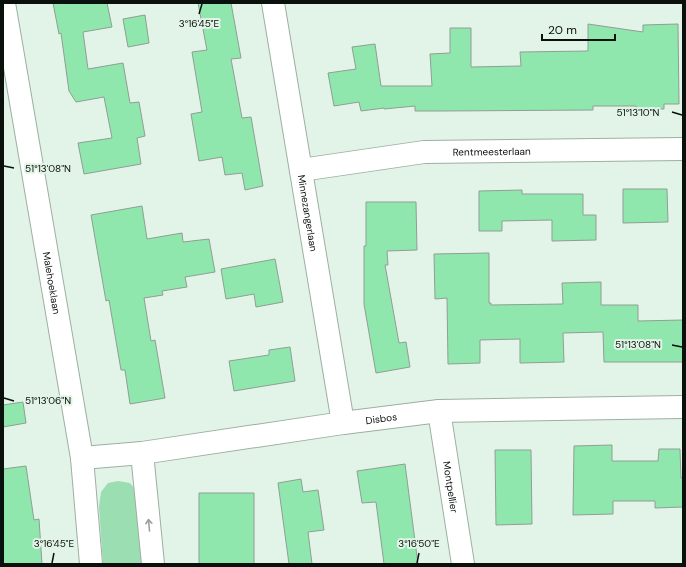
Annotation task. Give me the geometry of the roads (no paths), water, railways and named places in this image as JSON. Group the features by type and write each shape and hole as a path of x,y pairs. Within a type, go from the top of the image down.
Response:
{"street":[{"name":"Malehoeklaan","path":"4,3 82,458 91,564"},
{"name":"Minnezangerlaan","path":"273,3 343,423"},
{"name":"Rentmeesterlaan","path":"301,170 424,152 683,149"},
{"name":"Disbos","path":"82,458 142,452 343,423 439,411 683,407"},
{"name":"Montpellier","path":"439,411 463,564"},
{"path":"142,452 152,564"}]}
